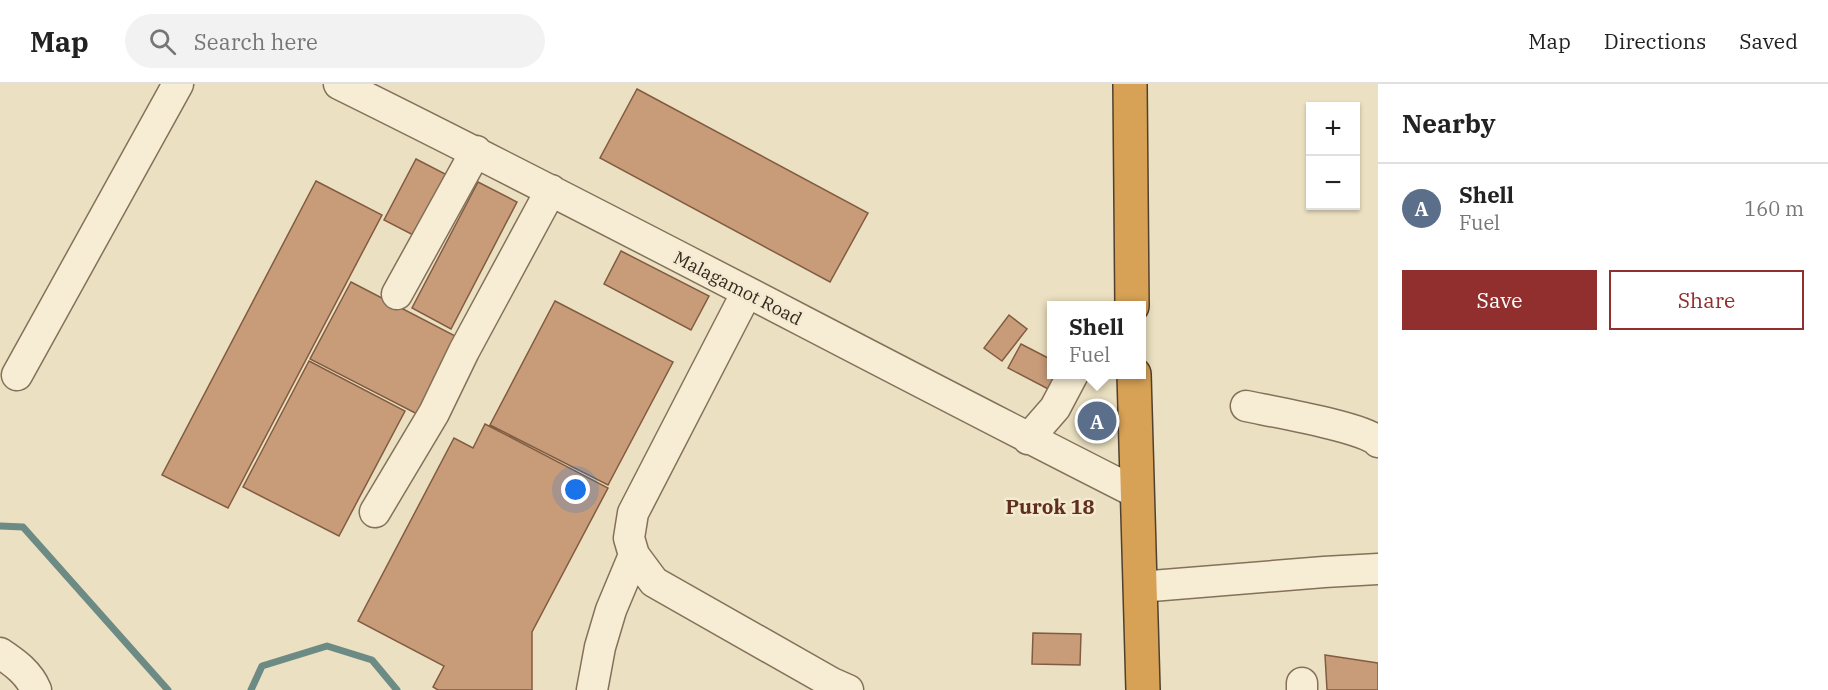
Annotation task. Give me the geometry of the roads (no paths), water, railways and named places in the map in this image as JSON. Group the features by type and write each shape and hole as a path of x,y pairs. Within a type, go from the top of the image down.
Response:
{"highway":[{"path":"1130,84 1132,301"},
{"path":"1134,379 1143,690"}],"street":[{"path":"17,375 178,84"},
{"name":"Malagamot Road","path":"339,84 476,152 1137,493"},
{"path":"397,294 476,152"},
{"path":"375,512 447,389 464,351 550,190"},
{"path":"747,292 633,513 628,538 634,555 654,582 848,690"},
{"path":"1028,438 1055,408 1071,379"},
{"path":"1246,406 1354,430 1375,437 1378,442"},
{"path":"592,690 608,619 634,555"},
{"path":"1139,587 1378,569"},
{"path":"0,653 29,675 36,690"}],"waterway":[{"path":"0,526 23,527 168,690"},
{"path":"251,690 262,666 327,646 372,660 397,690"}],"place":[{"name":"Shell","path":"1097,421"}],"district":[{"name":"Purok 18","path":"1050,506"}]}
